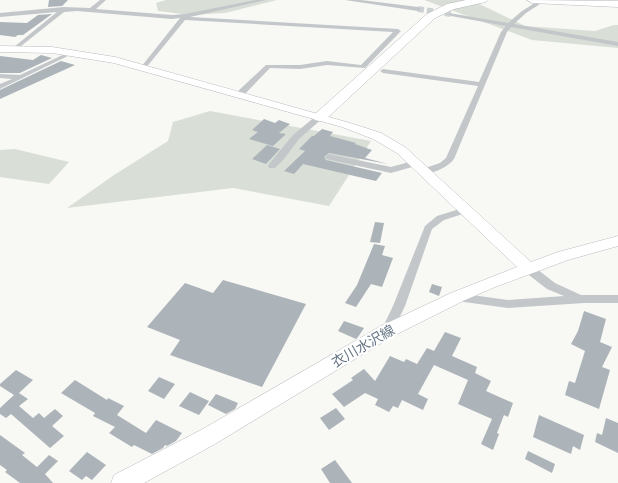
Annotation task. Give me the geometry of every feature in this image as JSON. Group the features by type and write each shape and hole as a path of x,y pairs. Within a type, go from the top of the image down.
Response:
{"highway":[{"path":"320,118 437,9 450,0"},
{"path":"431,16 451,6 482,0"},
{"path":"535,1 618,4"}],"street":[{"path":"92,10 103,0"},
{"path":"144,68 184,17 263,0"},
{"path":"348,0 418,10"},
{"path":"329,157 391,170 443,165 450,159 504,32 510,24 535,1"},
{"path":"16,48 64,9"},
{"path":"0,15 64,9 92,10 172,17 398,31 363,67 327,63 300,67 268,66 239,95"},
{"path":"450,14 618,44"},
{"path":"0,49 16,48 71,53 115,60 320,118 377,136 401,150 529,269 559,291 584,299"},
{"path":"0,87 24,77 71,53"},
{"path":"384,71 482,84"},
{"path":"0,76 24,77"},
{"path":"272,166 296,137 320,118"},
{"path":"387,331 399,306 428,228 438,218 466,210"},
{"name":"衣川水沢線","path":"122,483 208,437 387,331 489,283 562,256 618,241"},
{"path":"457,297 508,304 584,299 618,299"}],"shaded area":[{"path":"166,0 277,0 225,13 191,15 158,11 156,3"},
{"path":"424,0 471,0 525,26 595,31 618,25 618,48 532,40"},
{"path":"210,111 371,141 329,206 233,188 67,208 114,175 168,141 173,122"},
{"path":"15,149 69,162 49,184 0,177 0,150"}],"building":[{"path":"49,0 68,0 62,6 48,7"},
{"path":"52,14 23,35 18,35 15,37 0,35 0,22 27,23 38,15"},
{"path":"41,55 52,58 20,73 0,73 0,56 33,60"},
{"path":"61,61 75,65 0,99 0,90"},
{"path":"264,119 275,123 279,120 290,124 279,133 286,134 273,146 249,139 258,132 252,130"},
{"path":"322,129 333,132 330,136 356,143 355,144 372,150 365,158 388,164 329,153 324,157 326,160 382,173 376,181 303,164 294,174 284,171 305,151 299,149 312,136"},
{"path":"267,145 280,149 266,164 252,159"},
{"path":"375,222 384,223 380,243 370,242"},
{"path":"374,244 385,246 382,255 393,258 382,287 371,284 356,307 345,303 357,285"},
{"path":"223,280 306,304 262,387 170,355 180,340 147,327 185,283 213,293"},
{"path":"432,284 442,287 439,296 429,292"},
{"path":"584,311 606,319 600,342 612,347 602,367 610,370 599,409 565,395 569,381 575,383 585,351 571,344 578,331"},
{"path":"344,321 364,328 356,339 338,331"},
{"path":"445,332 461,338 452,356 477,367 475,373 491,381 486,391 513,403 508,417 504,415 497,433 499,434 493,450 481,444 492,419 458,404 468,380 434,365 418,394 428,399 423,410 402,400 398,408 393,406 389,412 375,405 378,399 365,393 344,407 332,394 353,380 351,378 364,369 375,381 390,356 404,362 406,359 417,364 427,348 434,351"},
{"path":"16,370 33,380 19,393 28,399 19,406 33,418 39,413 44,418 55,409 63,416 52,426 64,436 50,448 11,414 6,418 0,414 0,408 14,395 0,386 0,384"},
{"path":"159,377 175,384 164,399 148,391"},
{"path":"75,380 107,400 108,398 124,406 117,415 146,433 156,420 182,433 176,441 167,446 165,445 163,448 152,454 134,445 132,447 109,433 115,427 93,416 95,413 61,393"},
{"path":"190,392 209,401 199,415 179,406"},
{"path":"216,394 238,403 235,409 226,414 208,405"},
{"path":"336,408 345,419 329,430 320,418"},
{"path":"539,415 584,435 580,450 573,446 571,454 533,437"},
{"path":"606,418 618,423 618,453 595,442 597,433 602,435"},
{"path":"0,435 25,453 22,455 37,467 49,455 58,461 45,474 53,483 20,483 5,472 7,470 0,465"},
{"path":"528,451 555,464 552,473 525,459"},
{"path":"87,452 106,465 92,480 86,476 82,480 69,471"},
{"path":"335,460 352,483 330,483 321,469"}],"tunnel":[{"path":"418,9 451,14"}]}
